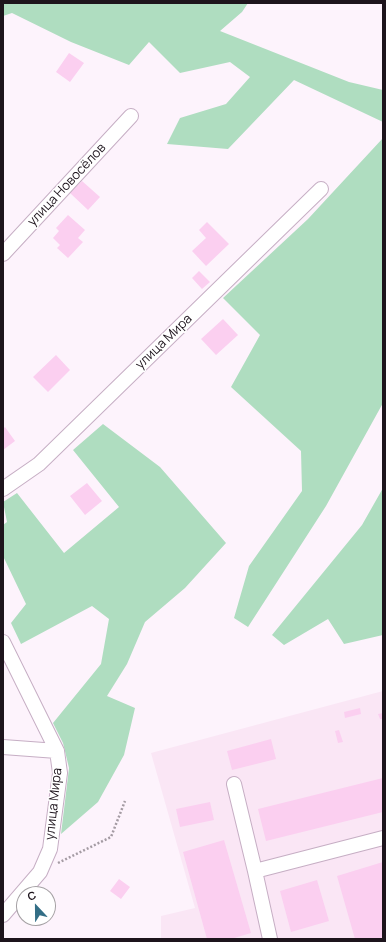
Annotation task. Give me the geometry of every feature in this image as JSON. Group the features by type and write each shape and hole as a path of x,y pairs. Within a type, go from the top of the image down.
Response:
{"street":[{"name":"улица Новосёлов","path":"3,254 131,116"},
{"name":"улица Мира","path":"3,489 39,464 321,189"},
{"name":"улица Мира","path":"3,642 57,752 60,773 50,849 40,872 3,915"},
{"path":"3,747 57,752"},
{"path":"234,784 270,939"},
{"path":"255,871 383,838"}],"path":[{"path":"40,872 111,837 125,801"}],"shaded area":[{"path":"383,691 383,939 161,939 161,916 195,908 151,753"}],"green space":[{"path":"3,3 248,3 242,12 220,31 349,82 383,90 383,122 294,80 228,149 167,144 180,118 226,104 250,77 230,62 180,73 149,42 129,65 71,42 12,13 3,16"},
{"path":"383,138 383,403 326,506 248,627 234,618 249,566 302,491 301,451 231,387 260,335 223,298 308,219"},
{"path":"103,424 160,467 226,543 185,588 145,622 127,664 107,696 135,708 124,755 98,802 61,834 69,768 63,743 53,723 101,664 109,619 92,606 21,644 11,623 26,604 3,556 3,525 7,522 3,502 17,493 64,553 119,507 73,450"},
{"path":"383,488 383,635 344,644 328,619 284,645 272,635 362,525"}],"building":[{"path":"69,53 84,63 70,82 56,72"},
{"path":"82,181 100,197 88,210 70,193"},
{"path":"68,215 85,230 78,238 83,242 68,258 57,248 60,245 53,238 59,231 56,228"},
{"path":"207,222 229,244 206,266 192,251 206,238 199,230"},
{"path":"199,271 210,282 202,289 192,278"},
{"path":"223,319 238,335 216,355 201,339"},
{"path":"56,355 70,370 48,392 33,377"},
{"path":"5,427 15,441 3,450 3,429"},
{"path":"87,483 102,501 85,515 70,496"},
{"path":"360,708 361,714 345,718 344,712"},
{"path":"383,713 383,719 380,719 378,714"},
{"path":"339,730 343,742 338,743 335,731"},
{"path":"271,739 276,759 232,770 227,751"},
{"path":"383,778 383,812 266,841 258,809"},
{"path":"210,802 214,820 180,827 176,809"},
{"path":"224,840 251,933 231,939 207,939 183,852"},
{"path":"383,862 383,939 355,939 337,876"},
{"path":"119,879 130,887 121,899 110,891"},
{"path":"317,880 329,921 291,932 280,891"}]}
